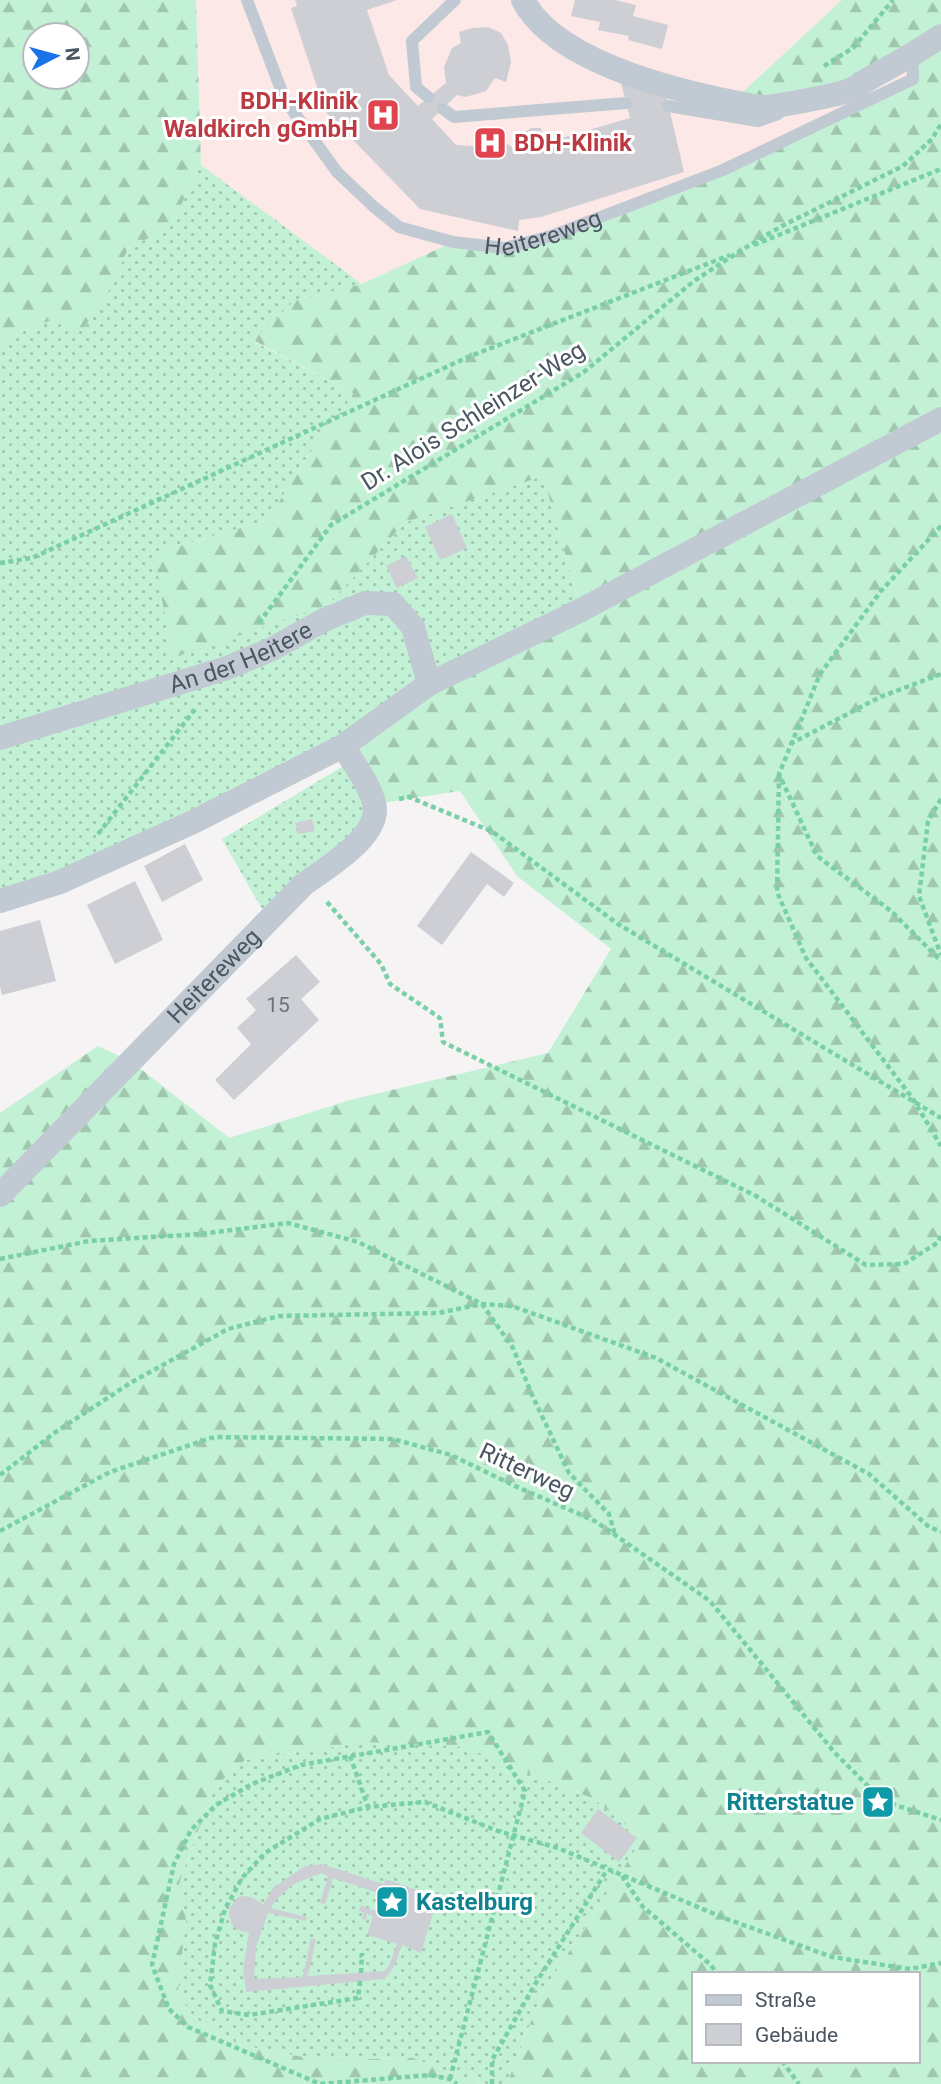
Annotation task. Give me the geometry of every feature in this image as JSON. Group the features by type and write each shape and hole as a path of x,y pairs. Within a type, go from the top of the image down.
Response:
{"street":[{"path":"523,0 531,15 549,33 601,63 687,93 747,102 762,107 847,92 941,36"},
{"path":"0,901 72,877 193,821 343,746 429,684 581,610 941,419"},
{"name":"An der Heitere","path":"0,738 227,668 365,603 393,604 413,626 429,684"},
{"path":"343,746 375,804"},
{"name":"Heitereweg","path":"0,1195 304,884 349,852 372,826 375,804"}],"lane":[{"name":"Heitereweg","path":"247,0 285,100 337,172 400,227 453,242 505,248 551,236 747,158 914,79 912,55"},
{"path":"428,97 416,87 412,41 455,0"},
{"path":"668,106 758,121 847,92"},
{"path":"443,109 454,117 626,103"}],"path":[{"path":"822,67 853,48 893,0"},
{"name":"Dr. Alois Schleinzer-Weg","path":"256,626 331,525 584,372 694,281 740,251 780,227 903,166 932,139 941,124"},
{"path":"0,563 32,558 468,358 941,169"},
{"path":"941,526 881,591 820,674 779,774 777,892 807,958 913,1098 941,1146"},
{"path":"93,839 227,668"},
{"path":"790,744 880,697 941,674"},
{"path":"779,774 817,856 891,911 941,961"},
{"path":"375,804 409,797 493,832 618,924 913,1098 941,1118"},
{"path":"941,799 928,821 919,896 941,955"},
{"path":"304,884 330,905 382,964 390,984 440,1018 443,1042 756,1196 866,1265 904,1264 937,1243 941,1236"},
{"path":"0,1259 89,1241 200,1234 288,1223 358,1242 482,1304 513,1349 569,1473 609,1514 615,1535"},
{"path":"0,1475 57,1431 132,1382 228,1329 279,1316 438,1313 482,1304 512,1306 656,1358 869,1474 928,1526 941,1532"},
{"name":"Ritterweg","path":"0,1531 110,1472 214,1437 393,1439 451,1455 595,1521 710,1601 835,1753 883,1801 941,1820"},
{"path":"450,2079 525,1791 488,1732 301,1765 251,1783 216,1805 191,1830 174,1864 152,1965 169,2009 188,2028 320,2084 430,2075 450,2079 457,2084"},
{"path":"350,1756 368,1807"},
{"path":"360,1982 358,1998 249,2015 222,2011 210,1985 215,1944 225,1909 242,1878 265,1853 320,1819 368,1807 425,1802 498,1831 558,1848 724,1918 832,1957 910,1969 941,1963"},
{"path":"492,2084 492,2060 534,1986 607,1870"},
{"path":"622,1875 643,1907 716,1972"},
{"path":"361,1973 362,1953"},
{"path":"783,2063 799,2084"}],"shaded area":[{"name":"BDH-Klinik","path":"196,0 842,0 734,100 912,55 913,79 723,170 505,248 453,242 362,284 201,165"}],"green space":[{"path":"0,0 196,0 201,165 169,229 129,247 107,294 82,331 49,321 14,334 0,344"},
{"path":"842,0 941,0 941,2084 507,2084 541,1995 643,1838 594,1799 464,1747 364,1742 245,1760 213,1788 179,1884 186,1919 178,1993 193,2017 241,2045 318,2060 413,2058 480,2084 0,2084 0,1113 98,1046 132,1062 229,1138 350,1100 548,1053 611,949 517,876 460,791 375,804 343,746 581,610 543,476 406,522 326,606 172,658 154,553 268,520 305,460 354,394 253,340 294,301 362,284 453,242 505,248 723,170 913,79 912,56 847,92 733,101"},
{"path":"201,165 362,284 295,301 253,341 354,394 305,460 268,520 154,553 326,606 406,522 543,476 581,610 343,746 0,901 0,344 14,334 107,294 129,247 169,228"},
{"path":"345,765 366,805 364,826 342,848 262,909 222,839"},
{"name":"Kastelburg","path":"364,1742 464,1746 594,1799 643,1838 541,1995 507,2084 480,2084 413,2058 318,2060 241,2045 193,2017 178,1993 186,1919 179,1884 213,1788 245,1760"}],"building":[{"name":"BDH-Klinik Waldkirch gGmbH","path":"295,0 397,0 367,10 389,75 418,106 446,83 444,67 452,48 461,43 459,32 488,27 501,33 508,45 511,62 506,82 495,78 486,91 465,97 457,95 432,119 456,145 485,147 491,143 505,143 511,146 515,153 520,152 520,140 531,128 541,128 544,143 630,118 619,75 664,86 684,172 541,217 519,220 518,231 420,209 325,111 291,8 297,6"},
{"path":"575,0 615,0 636,5 633,16 668,25 662,49 628,40 629,36 598,30 600,22 571,16"},
{"path":"452,514 467,548 440,560 425,527"},
{"path":"406,556 418,578 397,588 386,566"},
{"path":"312,819 315,831 298,834 295,823"},
{"path":"185,844 203,880 162,902 144,866"},
{"path":"471,852 514,883 504,897 487,884 442,945 417,926"},
{"path":"135,881 163,940 115,964 87,905"},
{"path":"40,920 56,981 2,995 0,931"},
{"path":"296,955 320,982 301,999 319,1020 234,1100 215,1080 251,1044 237,1028 256,1010 246,999"},
{"path":"598,1809 637,1838 619,1862 581,1833"},
{"path":"322,1864 384,1884 385,1879 438,1897 421,1953 402,1945 394,1967 385,1979 246,1992 243,1969 249,1933 232,1925 230,1907 238,1897 244,1896 263,1904 274,1887 305,1866","holes":["321,1873 328,1876 320,1903 325,1904 333,1878 381,1894 375,1911 361,1905 359,1911 364,1913 362,1919 366,1920 367,1914 373,1916 367,1935 397,1944 389,1966 384,1971 308,1976 316,1939 311,1938 303,1977 254,1979 256,1947 268,1913 306,1921 307,1917 270,1908 294,1884"]}],"place":[{"name":"BDH-Klinik Waldkirch gGmbH","path":"383,115"},
{"name":"BDH-Klinik","path":"490,143"},
{"name":"Ritterstatue","path":"878,1802"},
{"name":"Kastelburg","path":"392,1902"}]}
